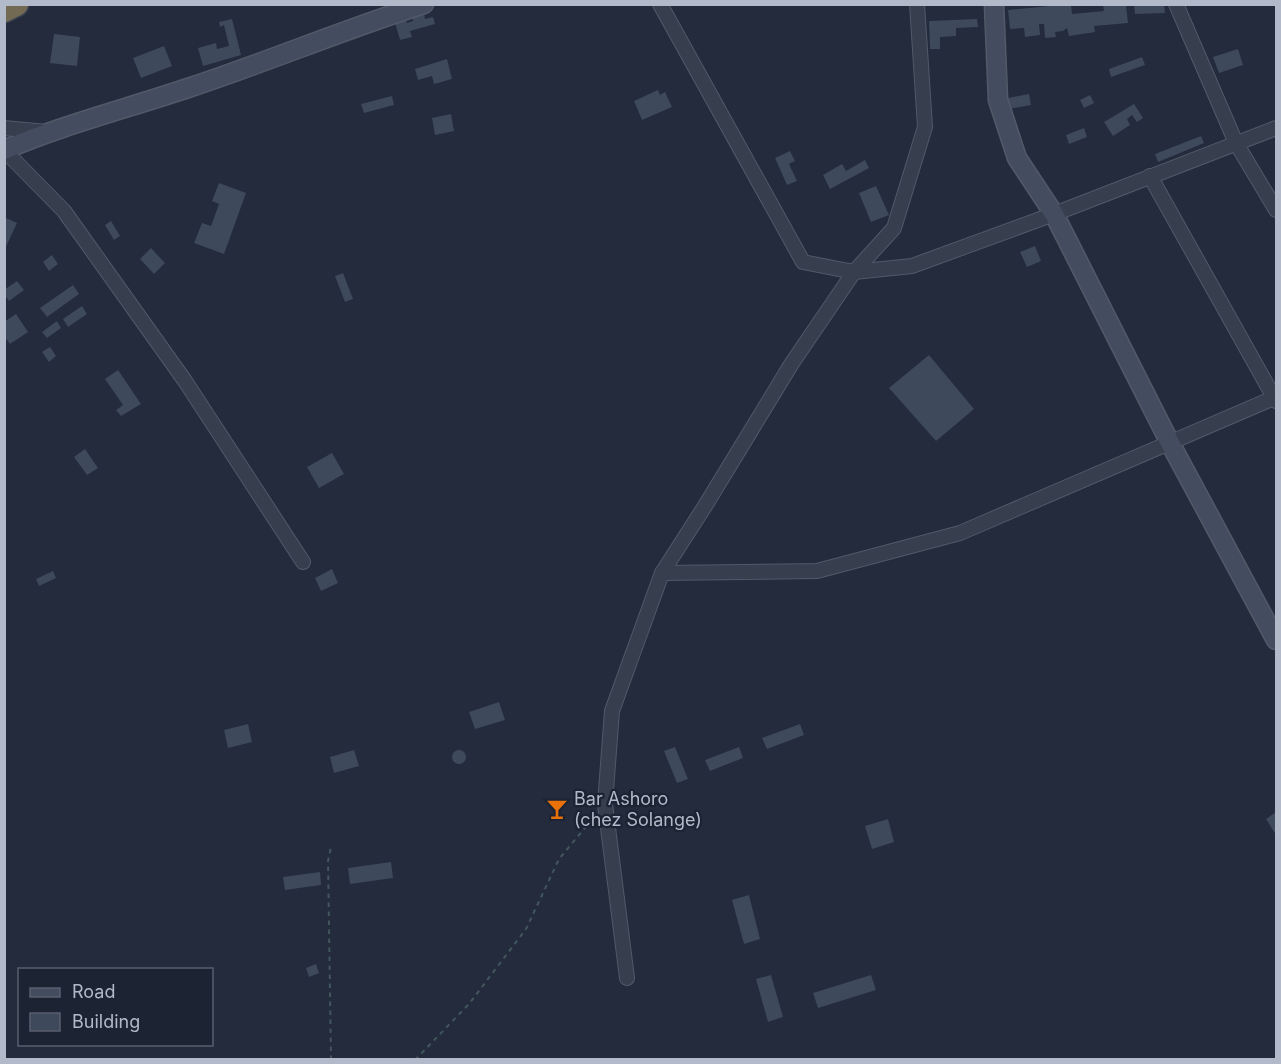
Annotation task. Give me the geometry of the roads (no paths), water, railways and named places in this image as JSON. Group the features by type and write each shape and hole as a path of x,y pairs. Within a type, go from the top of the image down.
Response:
{"highway":[{"path":"4,10 16,4"}],"street":[{"path":"303,562 185,381 64,211 4,150 47,132 192,87 424,4"},
{"path":"660,4 803,262 854,272 912,267 1276,128"},
{"path":"627,978 604,804 612,711 662,573 792,363 854,272 894,228 925,127 917,4"},
{"path":"994,4 998,100 1017,158 1054,214 1170,442 1276,640"},
{"path":"1176,4 1236,143 1276,210"},
{"path":"4,128 47,132"},
{"path":"662,573 817,571 960,533 1276,398 1150,176"}],"place":[{"name":"Bar Ashoro (chez Solange)","path":"557,809"}]}
